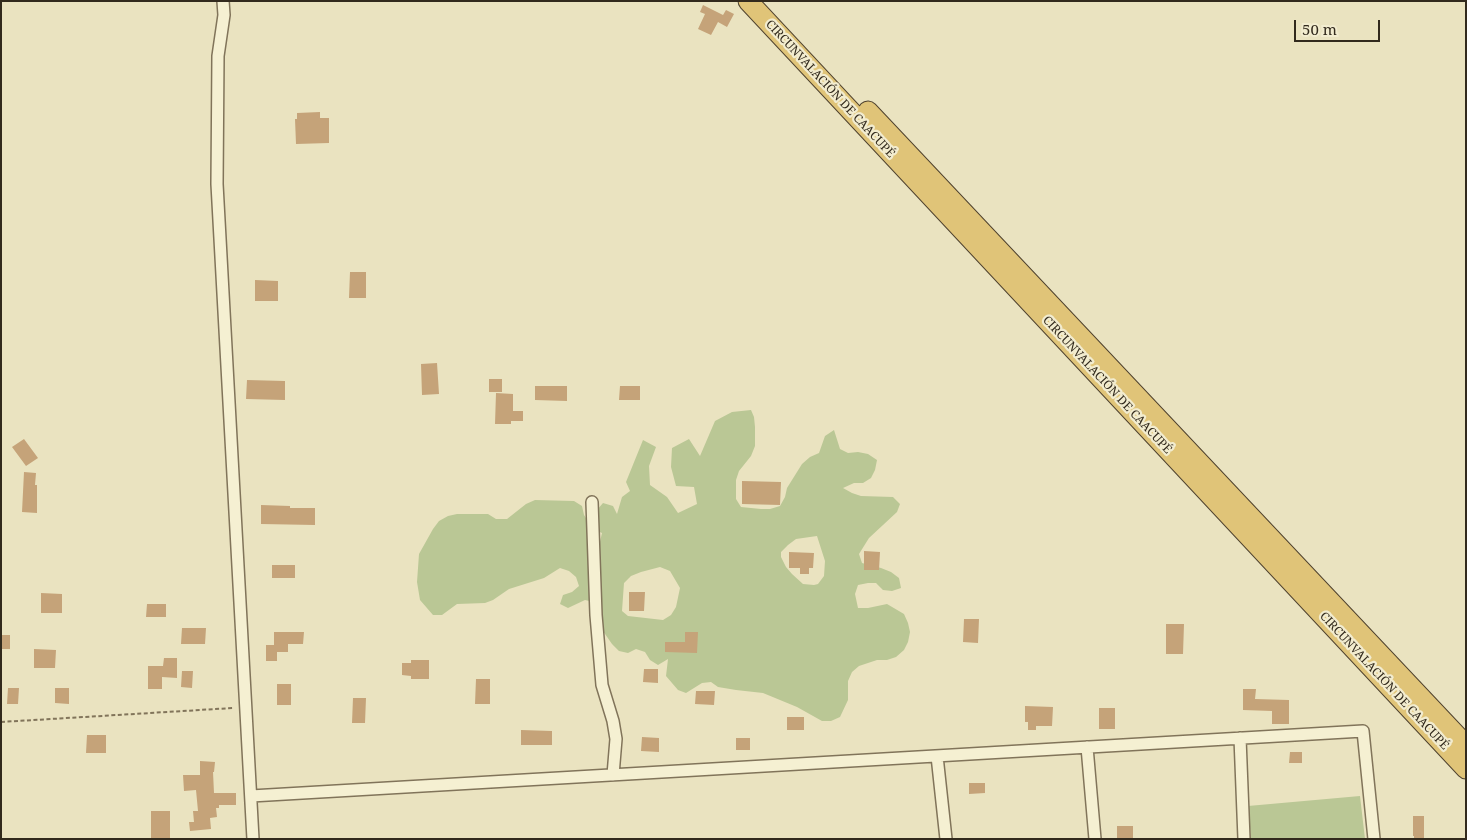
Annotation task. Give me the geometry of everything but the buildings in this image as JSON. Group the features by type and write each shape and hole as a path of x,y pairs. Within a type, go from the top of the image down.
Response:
{"highway":[{"name":"CIRCUNVALACIÓN DE CAACUPÉ","path":"748,1 1466,769"},
{"name":"CIRCUNVALACIÓN DE CAACUPÉ","path":"765,1 1466,745"}],"street":[{"path":"223,1 224,15 218,56 217,184 253,839"},
{"path":"592,502 596,615 602,685 613,720 616,739 613,775"},
{"path":"251,796 1363,731 1374,839"},
{"path":"1240,738 1244,839"},
{"path":"1087,747 1095,839"},
{"path":"937,756 946,839"}],"path":[{"path":"1,722 246,707"}],"green space":[{"path":"751,410 755,427 755,446 751,456 739,471 736,480 736,499 741,507 770,509 780,506 787,488 802,464 810,457 819,453 825,436 834,430 840,449 848,453 868,454 877,460 871,478 863,483 854,483 843,488 861,496 893,497 900,504 897,512 869,538 859,554 862,563 891,572 899,578 901,588 892,591 883,590 876,583 868,583 858,585 855,594 858,608 887,604 904,614 910,632 908,642 904,650 896,657 887,660 877,660 859,666 852,672 848,681 848,700 840,717 831,721 822,721 797,707 763,693 718,687 711,682 702,683 686,693 678,690 666,676 668,659 658,665 650,660 645,652 636,649 628,653 619,651 612,644 596,621 598,603 585,600 568,608 560,604 563,595 572,592 579,586 576,577 569,571 560,568 544,578 509,589 493,600 485,603 457,604 442,615 433,615 420,600 417,582 419,554 439,521 448,516 457,514 488,514 496,519 507,519 526,504 535,500 574,501 582,506 598,550 602,533 593,529 597,510 603,503 613,506 617,514 622,497 630,491 626,482 643,440 656,447 649,466 650,485 667,497 678,513 697,504 694,487 676,486 671,467 672,448 689,439 700,456 715,421 732,412","holes":["817,536 825,561 824,576 818,584 803,584 786,567 781,557 781,552 796,539","660,567 670,571 680,588 676,607 671,615 663,620 628,616 622,611 624,583 631,576"]},
{"path":"1360,796 1365,839 1251,839 1248,806"}]}
